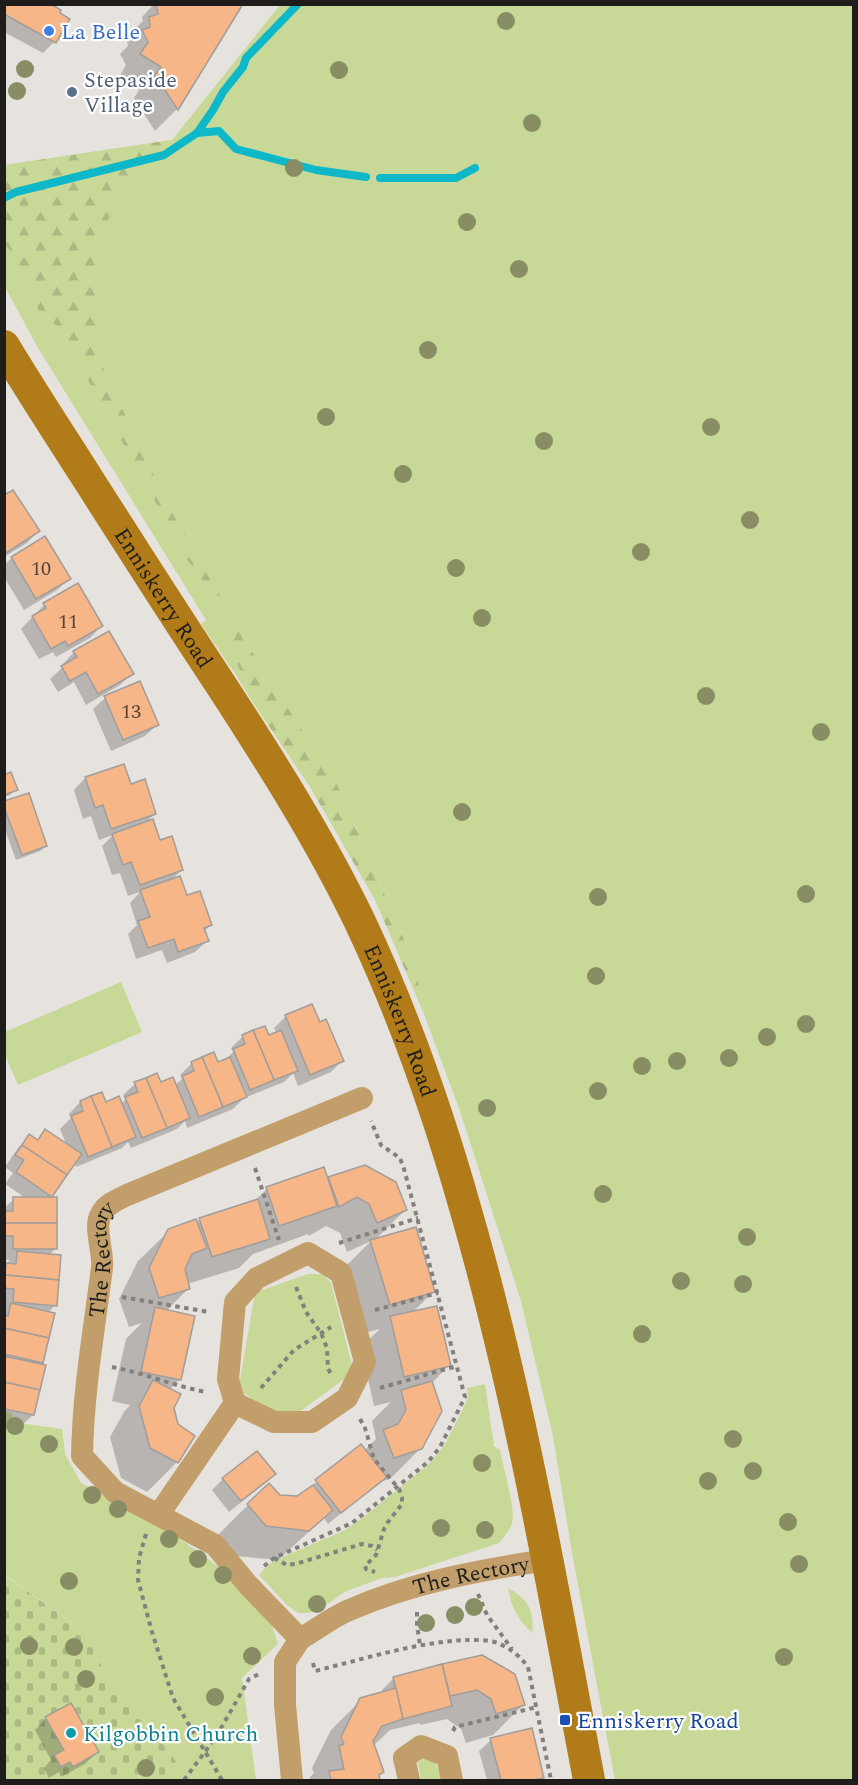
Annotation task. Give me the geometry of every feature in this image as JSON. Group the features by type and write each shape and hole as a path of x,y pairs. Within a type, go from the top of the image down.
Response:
{"main road":[{"name":"Enniskerry Road","path":"4,346 298,805 334,870 387,982 434,1105 494,1311 534,1489 589,1780"}],"street":[{"name":"The Rectory","path":"302,1638 248,1585 215,1545 115,1492 82,1456 83,1424 103,1257 98,1228 101,1214 106,1207 127,1195 362,1098"},
{"path":"308,1253 326,1264 341,1273 365,1362 352,1388 312,1422 274,1422 239,1403 228,1379 235,1302 257,1278 308,1253"},
{"path":"159,1514 239,1403"},
{"name":"The Rectory","path":"285,1662 302,1638 345,1612 392,1593 473,1573 547,1560"},
{"path":"285,1662 285,1705 292,1780"},
{"path":"409,1780 404,1758 421,1746 447,1756 452,1780"}],"path":[{"path":"248,1585 268,1561 352,1523 428,1462 440,1447 465,1397 400,1158 381,1145 362,1098"},
{"path":"248,1146 286,1263 306,1312 321,1333 327,1348 328,1369 352,1388 375,1459 397,1487 402,1498 402,1504 388,1522 376,1555 365,1566 369,1572 377,1572"},
{"path":"326,1264 340,1242 418,1218"},
{"path":"99,1292 234,1316"},
{"path":"90,1363 127,1370 239,1403 255,1397 294,1350 321,1333 352,1317 438,1293"},
{"path":"352,1388 375,1389 457,1366"},
{"path":"159,1514 147,1533 138,1558 138,1580 173,1698 222,1780"},
{"path":"274,1558 287,1564 295,1564 362,1544 372,1546 377,1550"},
{"path":"473,1573 477,1592 487,1615 514,1653"},
{"path":"411,1588 417,1606 420,1645"},
{"path":"302,1638 315,1671 420,1645 470,1640 489,1640 500,1644 522,1659 528,1667 551,1780"},
{"path":"184,1780 216,1737 249,1679 285,1662"},
{"path":"441,1754 455,1726 537,1707"}],"green space":[{"path":"280,5 853,5 853,1780 615,1780 572,1553 553,1436 521,1301 460,1111 424,1014 415,965 339,788 231,615 229,642 250,698 201,624 206,620 38,348 5,287 4,165 172,140"},
{"path":"172,140 140,163 121,189 104,230 97,285 96,353 167,504 256,658 339,788 415,965 424,1014 375,900 310,787 250,698 229,642 230,619 182,554 58,326 41,316 19,263 5,244 5,165"},
{"path":"121,982 142,1032 18,1085 5,1055 5,1032"},
{"path":"308,1274 323,1274 331,1283 352,1365 347,1377 295,1415 267,1410 244,1393 240,1380 254,1298 259,1291"},
{"path":"485,1384 494,1446 500,1450 513,1516 511,1526 499,1543 395,1577 382,1578 344,1592 331,1602 309,1613 298,1613 287,1605 259,1575 267,1566 345,1530 428,1465 444,1446 459,1417 468,1398 467,1388"},
{"path":"5,1411 12,1413 12,1422 62,1429 65,1454 81,1483 162,1526 233,1577 272,1625 278,1644 242,1678 256,1780 168,1780 178,1764 95,1657 98,1641 5,1575"},
{"path":"4,1575 98,1641 95,1657 178,1764 168,1780 5,1780"},
{"path":"508,1588 520,1596 528,1606 532,1618 532,1633 516,1613"},
{"path":"425,1757 434,1759 442,1780 421,1780 418,1763"}],"building":[{"name":"La Belle","path":"4,4 51,4 70,19 56,43 4,14"},
{"path":"243,4 178,110 155,75 161,67 140,54 148,42 142,30 150,27 149,17 158,14 156,5"},
{"path":"13,490 40,531 6,553 4,550 4,495"},
{"path":"45,536 71,579 36,599 11,557"},
{"path":"78,583 103,626 68,646 65,641 51,649 32,616 46,608 43,603"},
{"path":"109,631 134,674 98,694 86,672 70,681 61,666 77,657 73,651"},
{"path":"140,681 159,725 123,740 104,696"},
{"path":"124,764 131,784 145,779 156,814 111,829 103,805 95,808 85,777"},
{"path":"11,772 18,790 4,795 4,775"},
{"path":"29,793 47,846 22,855 4,807 4,801"},
{"path":"153,819 160,840 172,836 183,870 140,885 131,862 123,865 112,834"},
{"path":"180,876 187,895 200,891 212,925 204,928 209,941 178,952 174,939 148,948 138,921 150,917 140,890"},
{"path":"312,1004 320,1022 326,1019 344,1061 310,1075 285,1015"},
{"path":"265,1026 269,1035 281,1030 298,1071 274,1080 253,1030"},
{"path":"253,1030 274,1080 250,1090 233,1049 245,1044 242,1035"},
{"path":"214,1052 218,1062 230,1057 247,1097 223,1107 202,1057"},
{"path":"202,1057 223,1107 199,1117 182,1076 194,1071 191,1062"},
{"path":"157,1073 161,1082 173,1077 190,1118 167,1128 146,1078"},
{"path":"146,1078 167,1128 142,1138 125,1097 138,1092 134,1082"},
{"path":"102,1092 106,1102 119,1096 136,1137 112,1147 91,1096"},
{"path":"91,1096 112,1147 88,1157 71,1116 83,1111 80,1101"},
{"path":"45,1129 82,1154 67,1175 22,1145 29,1134 38,1140"},
{"path":"22,1145 67,1175 52,1197 16,1172 24,1160 15,1155"},
{"path":"365,1165 396,1182 407,1210 377,1223 369,1204 357,1197 339,1207 328,1177"},
{"path":"324,1167 337,1206 279,1226 266,1187"},
{"path":"13,1197 57,1197 57,1223 4,1223 4,1211 13,1211"},
{"path":"258,1199 270,1239 212,1257 199,1218"},
{"path":"196,1219 207,1248 192,1254 185,1269 190,1289 159,1298 149,1268 168,1229"},
{"path":"4,1223 57,1223 57,1249 13,1249 13,1236 4,1236"},
{"path":"416,1227 435,1292 390,1305 370,1240"},
{"path":"17,1251 61,1255 59,1280 5,1275 6,1263 16,1264"},
{"path":"5,1275 59,1280 57,1306 13,1302 14,1289 4,1288"},
{"path":"11,1303 55,1313 49,1338 4,1328 4,1315 8,1316"},
{"path":"437,1306 451,1366 404,1377 390,1316"},
{"path":"155,1307 195,1316 181,1380 141,1372"},
{"path":"4,1328 49,1338 43,1363 4,1354"},
{"path":"4,1356 46,1365 40,1390 4,1382"},
{"path":"153,1380 181,1394 174,1408 178,1424 195,1436 178,1463 150,1448 139,1406"},
{"path":"432,1381 442,1411 422,1449 394,1458 383,1430 398,1424 406,1410 401,1390"},
{"path":"4,1382 40,1390 34,1415 4,1409"},
{"path":"361,1444 387,1477 341,1513 315,1480"},
{"path":"257,1451 276,1474 241,1501 222,1478"},
{"path":"269,1483 280,1495 297,1496 313,1485 333,1510 309,1531 266,1526 247,1504"},
{"path":"482,1655 515,1674 525,1705 496,1714 491,1699 477,1690 450,1696 442,1664"},
{"path":"442,1664 452,1706 403,1719 393,1677"},
{"path":"396,1688 403,1719 382,1726 373,1741 384,1772 379,1775 380,1780 331,1780 329,1771 344,1769 339,1746 344,1744 341,1737 360,1698"},
{"name":"Kilgobbin Church","path":"71,1703 99,1752 73,1767 70,1762 61,1767 54,1755 64,1750 45,1717"},
{"path":"532,1728 544,1778 501,1780 490,1738"}],"waterway":[{"path":"197,133 223,92 243,67 246,58 298,4"},
{"path":"4,198 16,192 164,155 197,133 219,131 236,149 316,170 366,177"},
{"path":"380,178 456,178 475,168"}],"place":[{"name":"La Belle","path":"49,31"},
{"name":"Stepaside Village","path":"72,92"},
{"name":"Enniskerry Road","path":"565,1720"},
{"name":"Kilgobbin Church","path":"71,1733"}]}
